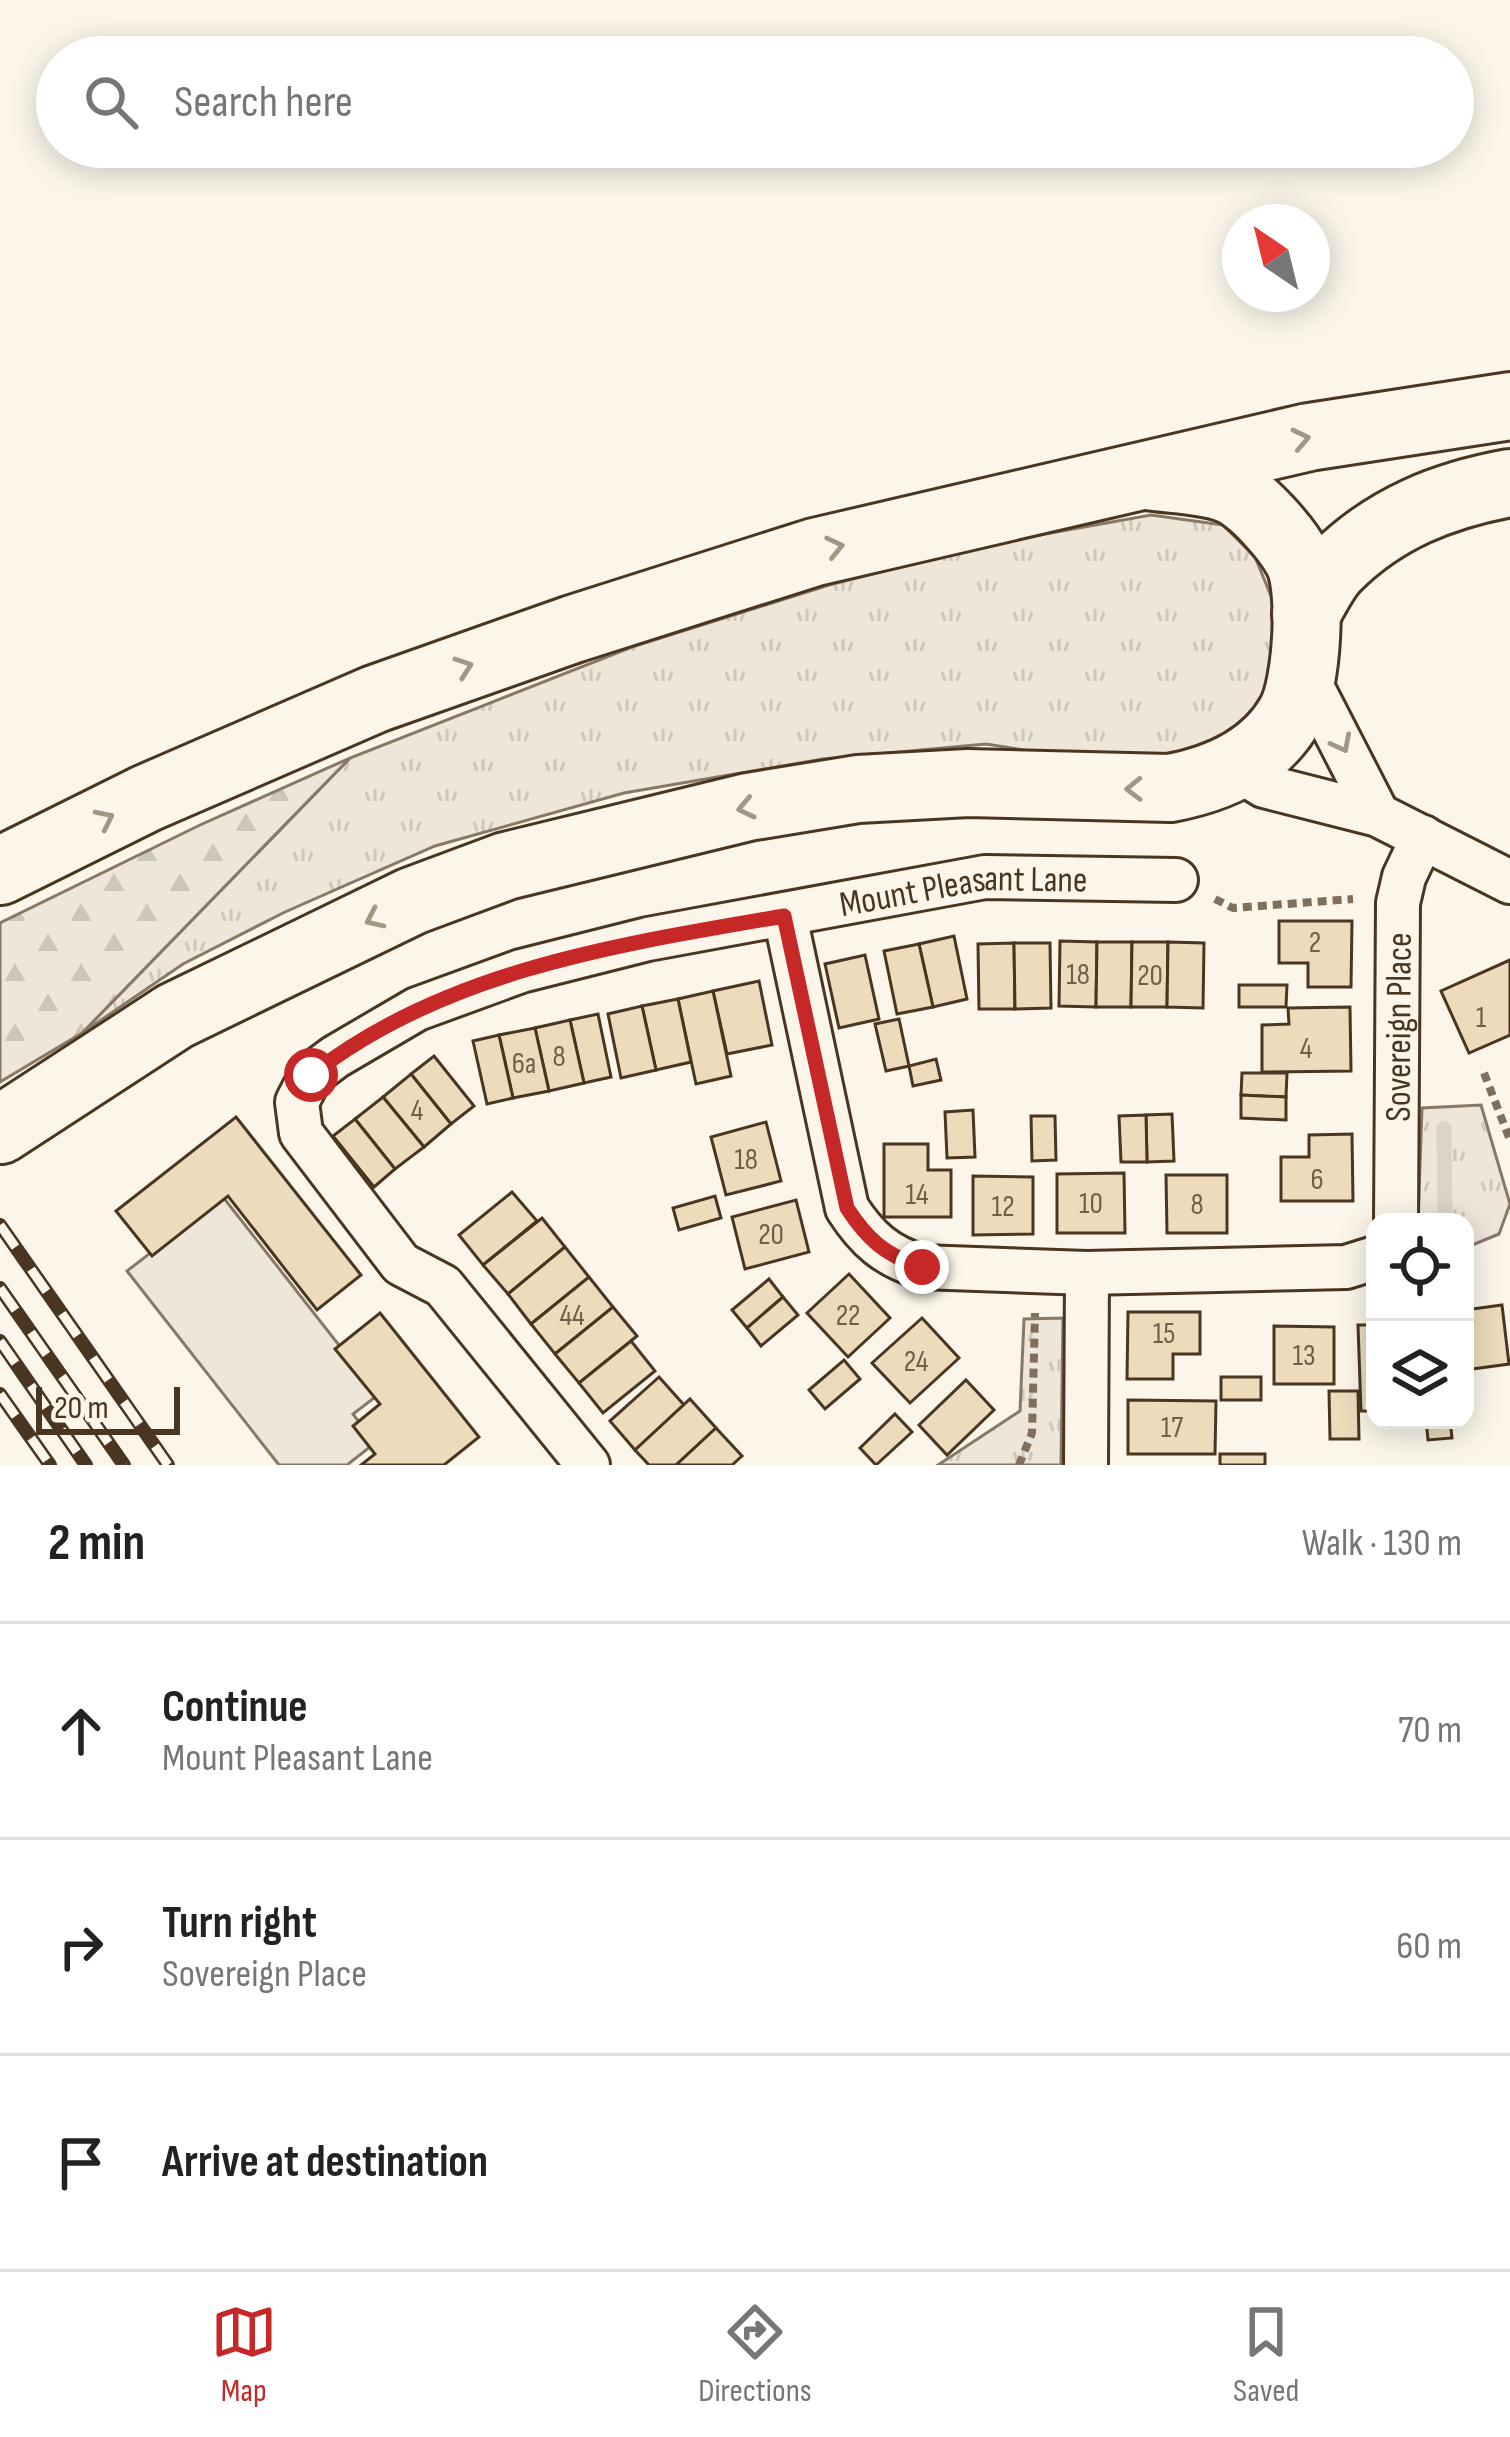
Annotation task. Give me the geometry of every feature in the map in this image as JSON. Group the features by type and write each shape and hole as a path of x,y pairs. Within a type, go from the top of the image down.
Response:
{"highway":[{"path":"0,871 147,798 375,699 573,629 815,552 1309,437 1510,406"},
{"path":"1146,476 1231,489 1269,521 1300,563 1305,643"},
{"path":"17,1119 175,1016 412,901 506,866 748,807 858,789 968,783 1170,788 1202,782 1235,768 1265,746 1291,714 1305,643 1335,568 1416,508 1458,492 1510,483"}],"street":[{"path":"1305,643 1378,814"},
{"path":"1235,768 1264,786 1378,814 1510,882"},
{"name":"Sovereign Place","path":"1396,1213 1398,903 1423,837"},
{"name":"Mount Pleasant Lane","path":"588,1465 443,1286 401,1264 301,1132 297,1102 311,1075 417,1009 542,966 647,940 985,877 1176,880"},
{"path":"784,916 847,1208 866,1236 895,1259 922,1267 1087,1273 1346,1267 1366,1261"},
{"path":"1085,1465 1087,1273"}],"path":[{"path":"1176,880 1234,908 1361,898 1398,903"},
{"path":"1484,1073 1510,1140"},
{"path":"1019,1465 1032,1433 1036,1270"}],"green space":[{"path":"1151,515 1223,525 1255,557 1276,608 1278,654 1262,700 1232,732 1169,757 1095,761 986,744 823,759 624,793 435,846 285,912 183,964 82,1033 350,758 632,647 829,585 1000,542"},
{"path":"350,758 82,1033 0,1082 0,923"},
{"path":"1481,1105 1510,1204 1499,1234 1474,1244 1474,1213 1418,1213 1422,1108"},
{"path":"1063,1318 1061,1465 938,1465 1020,1411 1024,1319"}],"shaded area":[{"path":"223,1197 378,1395 353,1414 375,1443 347,1465 279,1465 127,1271"}],"building":[{"path":"1279,921 1352,921 1351,987 1308,987 1308,963 1279,963"},
{"path":"954,936 967,999 933,1007 919,944"},
{"path":"1060,941 1097,942 1096,1007 1059,1006"},
{"path":"1097,942 1132,942 1131,1007 1096,1007"},
{"path":"1132,942 1168,942 1167,1007 1131,1007"},
{"path":"1168,942 1204,943 1203,1008 1167,1007"},
{"path":"1014,943 1015,1009 979,1009 978,944"},
{"path":"1014,943 1050,943 1051,1008 1015,1009"},
{"path":"919,944 933,1007 897,1014 884,951"},
{"path":"865,955 879,1019 839,1028 825,964"},
{"path":"1510,960 1510,1035 1469,1053 1441,991"},
{"path":"759,981 772,1045 727,1054 713,991"},
{"path":"1239,985 1287,985 1286,1007 1239,1007"},
{"path":"713,991 731,1076 696,1084 678,999"},
{"path":"678,999 691,1062 656,1070 642,1006"},
{"path":"642,1006 656,1070 621,1078 608,1014"},
{"path":"1350,1007 1351,1071 1262,1072 1262,1025 1289,1024 1288,1008"},
{"path":"598,1014 611,1077 584,1083 570,1020"},
{"path":"899,1019 909,1066 886,1071 875,1024"},
{"path":"570,1020 584,1083 549,1091 535,1028"},
{"path":"535,1028 549,1091 513,1098 499,1035"},
{"path":"499,1035 513,1098 487,1104 473,1041"},
{"path":"434,1056 474,1106 451,1124 411,1074"},
{"path":"936,1059 941,1080 913,1086 909,1066"},
{"path":"1242,1073 1287,1073 1286,1097 1241,1095"},
{"path":"411,1074 451,1124 424,1147 383,1097"},
{"path":"1241,1095 1286,1097 1286,1120 1241,1118"},
{"path":"383,1097 424,1147 395,1169 355,1119"},
{"path":"973,1110 975,1157 947,1158 945,1112"},
{"path":"1172,1114 1174,1161 1147,1162 1146,1115"},
{"path":"1146,1115 1147,1162 1121,1162 1119,1116"},
{"path":"1031,1116 1055,1116 1056,1160 1032,1161"},
{"path":"236,1117 361,1275 317,1310 228,1196 152,1256 116,1211"},
{"path":"355,1119 395,1169 374,1187 333,1136"},
{"path":"766,1122 781,1181 726,1195 711,1137"},
{"path":"1352,1134 1353,1201 1281,1201 1281,1157 1309,1157 1309,1135"},
{"path":"884,1144 928,1144 928,1170 951,1170 951,1217 884,1217"},
{"path":"1124,1173 1125,1233 1057,1233 1057,1174"},
{"path":"1166,1175 1227,1175 1227,1233 1167,1233"},
{"path":"973,1176 1033,1177 1033,1234 973,1235"},
{"path":"512,1192 537,1221 483,1265 459,1235"},
{"path":"715,1196 721,1218 679,1230 673,1208"},
{"path":"796,1200 809,1252 745,1269 732,1217"},
{"path":"542,1218 565,1247 508,1294 483,1265"},
{"path":"565,1247 589,1277 531,1324 508,1294"},
{"path":"849,1274 890,1318 848,1357 807,1313"},
{"path":"589,1277 613,1307 555,1354 531,1324"},
{"path":"769,1279 783,1297 747,1328 732,1310"},
{"path":"783,1297 798,1315 761,1346 747,1328"},
{"path":"1502,1305 1509,1364 1474,1369 1474,1309"},
{"path":"613,1307 637,1336 579,1383 555,1354"},
{"path":"1128,1312 1200,1312 1200,1354 1173,1354 1173,1379 1127,1379"},
{"path":"380,1313 479,1437 444,1465 361,1465 375,1454 353,1426 380,1404 335,1349"},
{"path":"922,1318 959,1358 910,1403 872,1363"},
{"path":"1358,1325 1366,1325 1366,1411 1361,1411"},
{"path":"1274,1326 1334,1327 1334,1384 1274,1384"},
{"path":"631,1341 655,1371 603,1413 579,1383"},
{"path":"844,1360 860,1379 825,1409 809,1390"},
{"path":"659,1377 684,1405 635,1450 610,1421"},
{"path":"1221,1377 1261,1377 1261,1400 1221,1400"},
{"path":"966,1380 994,1410 947,1455 919,1425"},
{"path":"1329,1391 1358,1391 1359,1439 1330,1439"},
{"path":"690,1399 716,1428 676,1465 649,1465 635,1450"},
{"path":"1128,1400 1216,1401 1215,1454 1128,1454"},
{"path":"895,1414 912,1432 876,1465 860,1448"},
{"path":"716,1428 742,1456 732,1465 676,1465"},
{"path":"1427,1429 1451,1429 1452,1438 1428,1440"},
{"path":"1220,1454 1265,1454 1265,1465 1220,1465"}],"waterway":[{"path":"1444,1128 1445,1213"}],"railway":[{"path":"0,1225 168,1465"},
{"path":"0,1288 124,1465"},
{"path":"0,1341 86,1465"},
{"path":"0,1394 50,1465"}],"route":[{"path":"311,1075 417,1009 520,971 647,940 784,916 847,1208 866,1236 895,1259 922,1267"}]}
